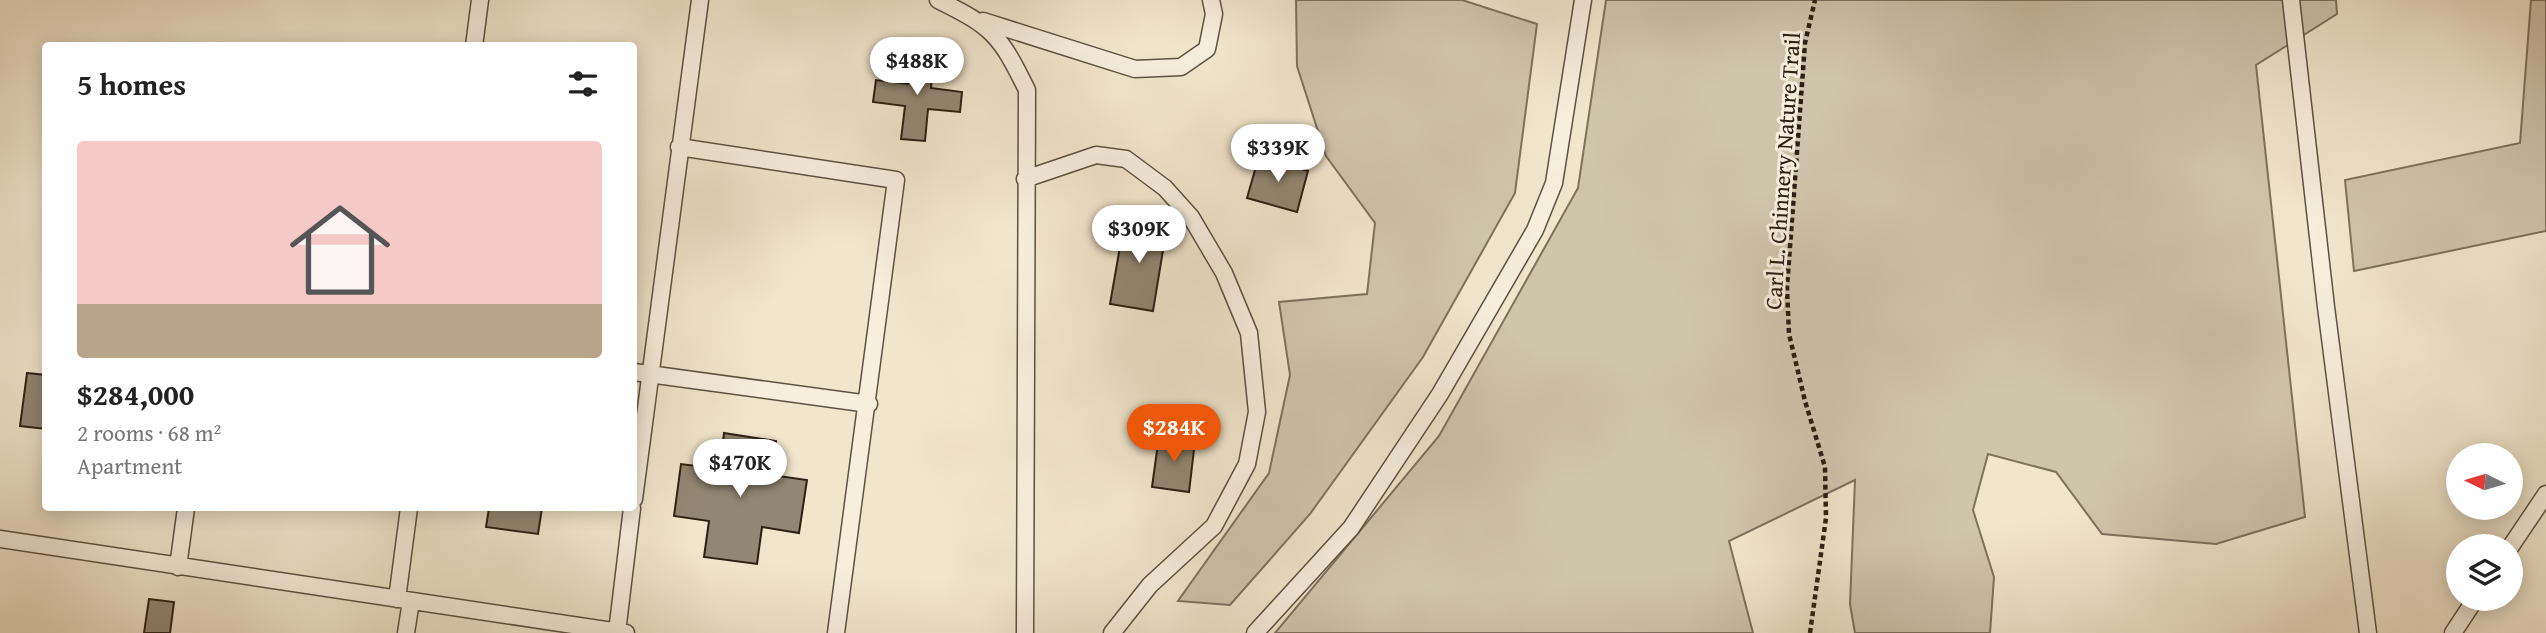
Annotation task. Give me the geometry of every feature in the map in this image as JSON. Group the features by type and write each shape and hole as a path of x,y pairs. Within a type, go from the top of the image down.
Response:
{"lane":[{"path":"475,42 480,0"},
{"path":"637,445 641,373 679,148 700,0"},
{"path":"938,0 977,19 1135,69 1181,67 1207,49 1214,14 1211,0"},
{"path":"1255,633 1351,528 1440,394 1535,230 1554,183 1583,0"},
{"path":"2291,0 2326,307 2368,633"},
{"path":"977,19 1004,44 1027,90 1025,633"},
{"path":"679,148 896,180 869,404 836,633"},
{"path":"1025,179 1096,155 1126,159 1165,188 1191,217 1224,273 1249,333 1257,412 1247,464 1214,526 1150,585 1112,633"},
{"path":"641,373 869,404"},
{"path":"2519,534 2546,494"},
{"path":"178,567 186,511"},
{"path":"406,633 404,600 409,511"},
{"path":"0,539 622,632 632,511"},
{"path":"2453,633 2467,611"}],"path":[{"name":"Carl L. Chinnery Nature Trail","path":"1810,633 1826,518 1825,467 1789,334 1787,288 1805,43 1815,0"}],"shaded area":[{"path":"1296,0 1462,0 1537,24 1515,193 1423,357 1310,514 1230,605 1178,601 1269,473 1290,375 1279,302 1367,294 1375,223 1326,156 1297,66"},
{"path":"1606,0 2336,0 2337,14 2256,65 2305,517 2216,544 2102,534 2056,472 1988,454 1973,510 1994,577 1990,633 1855,633 1850,604 1855,480 1729,541 1753,633 1275,633 1439,436 1578,188"},
{"path":"2531,0 2546,0 2546,231 2354,271 2345,180 2520,143"}],"building":[{"path":"911,54 934,56 931,88 962,92 960,112 928,109 925,141 901,139 905,106 873,102 876,80 908,84"},
{"path":"1259,156 1308,171 1297,212 1247,198"},
{"path":"1125,218 1167,226 1153,311 1110,304"},
{"path":"27,373 42,375 42,429 20,426"},
{"path":"724,433 776,441 771,475 807,480 799,533 762,527 757,564 704,557 709,521 674,516 681,464 720,469"},
{"path":"1159,436 1195,441 1189,492 1152,487"},
{"path":"489,511 542,511 538,534 486,527"},
{"path":"149,599 174,602 170,633 144,633"}]}
